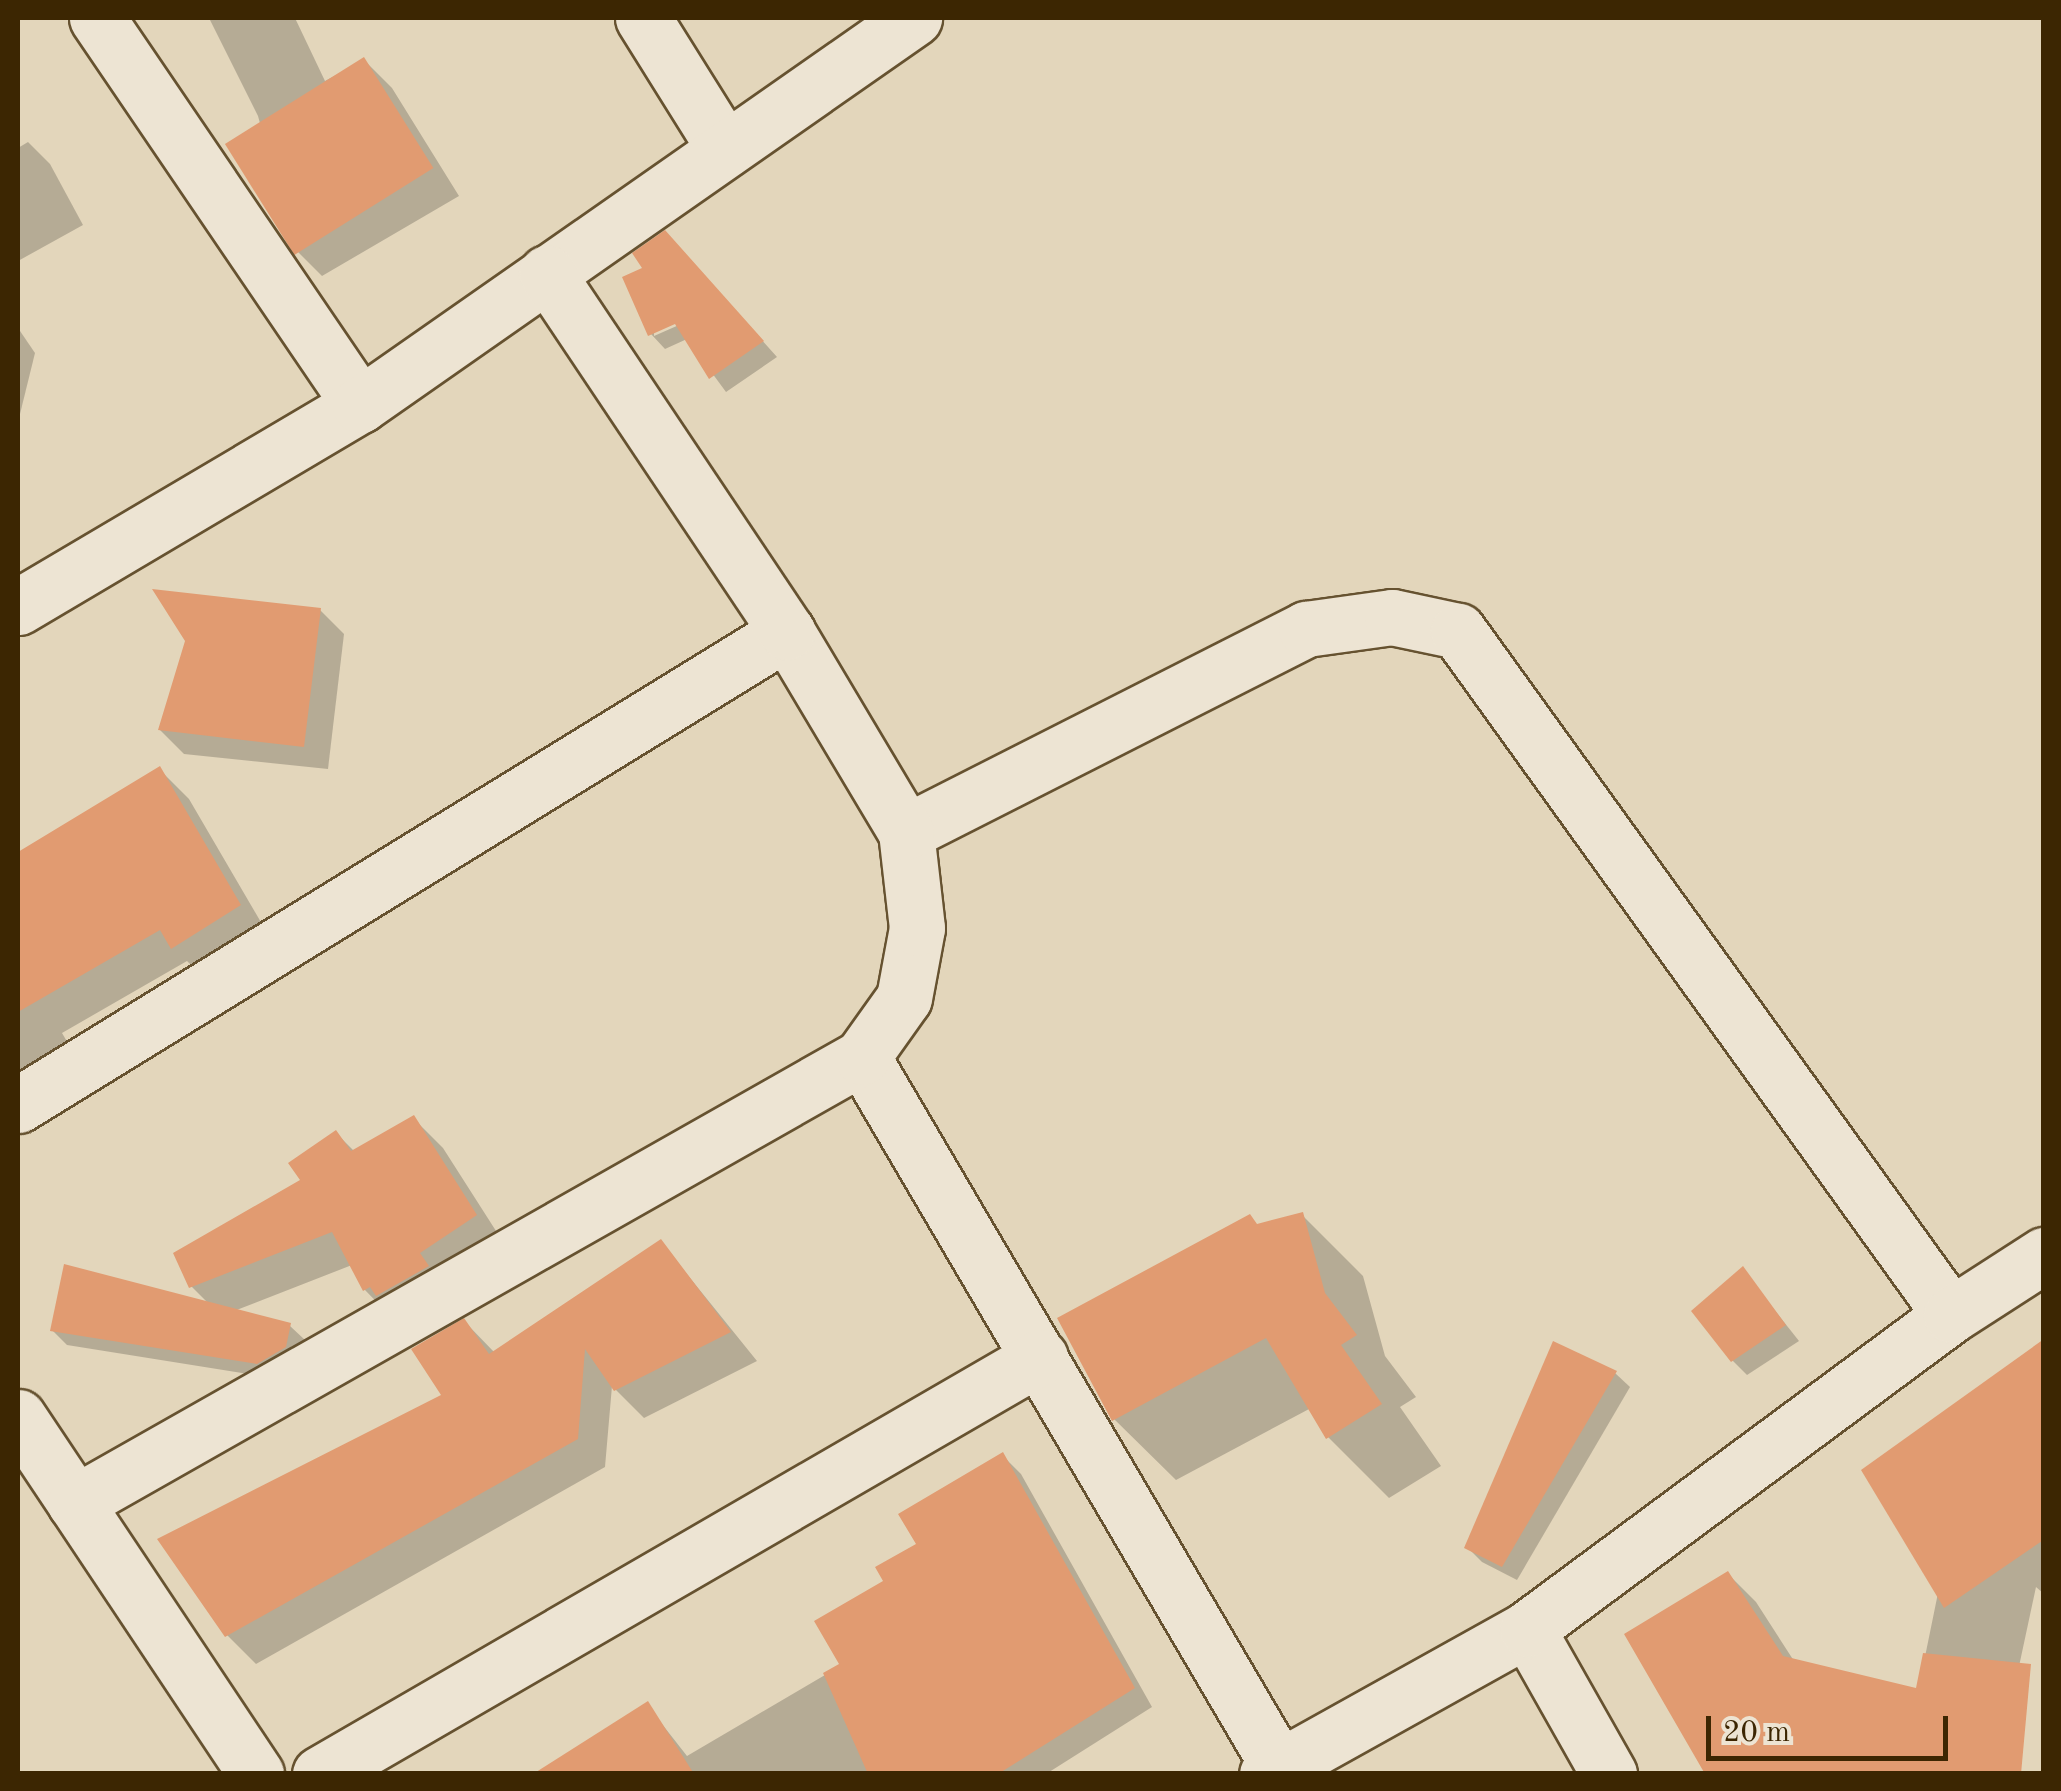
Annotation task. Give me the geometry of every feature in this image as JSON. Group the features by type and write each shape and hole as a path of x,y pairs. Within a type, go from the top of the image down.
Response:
{"street":[{"path":"97,18 360,405"},
{"path":"643,18 726,149"},
{"path":"18,608 360,405 914,18"},
{"path":"74,1502 862,1057 904,998 917,928 906,832 787,632 547,273"},
{"path":"906,832 1306,629 1392,617 1458,631 1951,1315"},
{"path":"18,1106 787,632"},
{"path":"862,1057 1040,1357 1273,1770 1527,1629 1951,1315 2044,1255"},
{"path":"320,1774 1040,1357"},
{"path":"18,1417 256,1774"},
{"path":"1527,1629 1609,1774"}],"building":[{"path":"364,57 433,168 294,255 225,144"},
{"path":"665,230 764,341 709,379 675,324 648,336 622,277 642,268 632,253"},
{"path":"152,589 321,608 304,747 158,730 185,641"},
{"path":"160,766 241,905 171,949 160,930 18,1012 18,852"},
{"path":"414,1115 477,1215 420,1253 429,1266 376,1296 370,1287 363,1291 332,1232 189,1288 173,1253 300,1180 288,1163 336,1130 351,1151"},
{"path":"1303,1212 1325,1293 1357,1335 1341,1345 1382,1404 1326,1439 1266,1338 1112,1421 1057,1318 1250,1214 1257,1224"},
{"path":"661,1239 731,1332 614,1391 585,1349 578,1439 225,1637 157,1539 441,1395 411,1349 464,1318 489,1354"},
{"path":"64,1264 291,1323 286,1347 257,1364 50,1331"},
{"path":"1743,1266 1786,1325 1731,1362 1691,1311"},
{"path":"2044,1339 2042,1541 1944,1608 1861,1470"},
{"path":"1553,1341 1617,1371 1502,1567 1464,1548"},
{"path":"1003,1452 1135,1688 998,1774 868,1774 823,1673 839,1664 814,1621 883,1581 875,1567 916,1544 898,1514"},
{"path":"1728,1571 1783,1656 1916,1688 1923,1653 2031,1664 2021,1774 1705,1774 1624,1634"},
{"path":"648,1701 694,1774 533,1774"}]}
